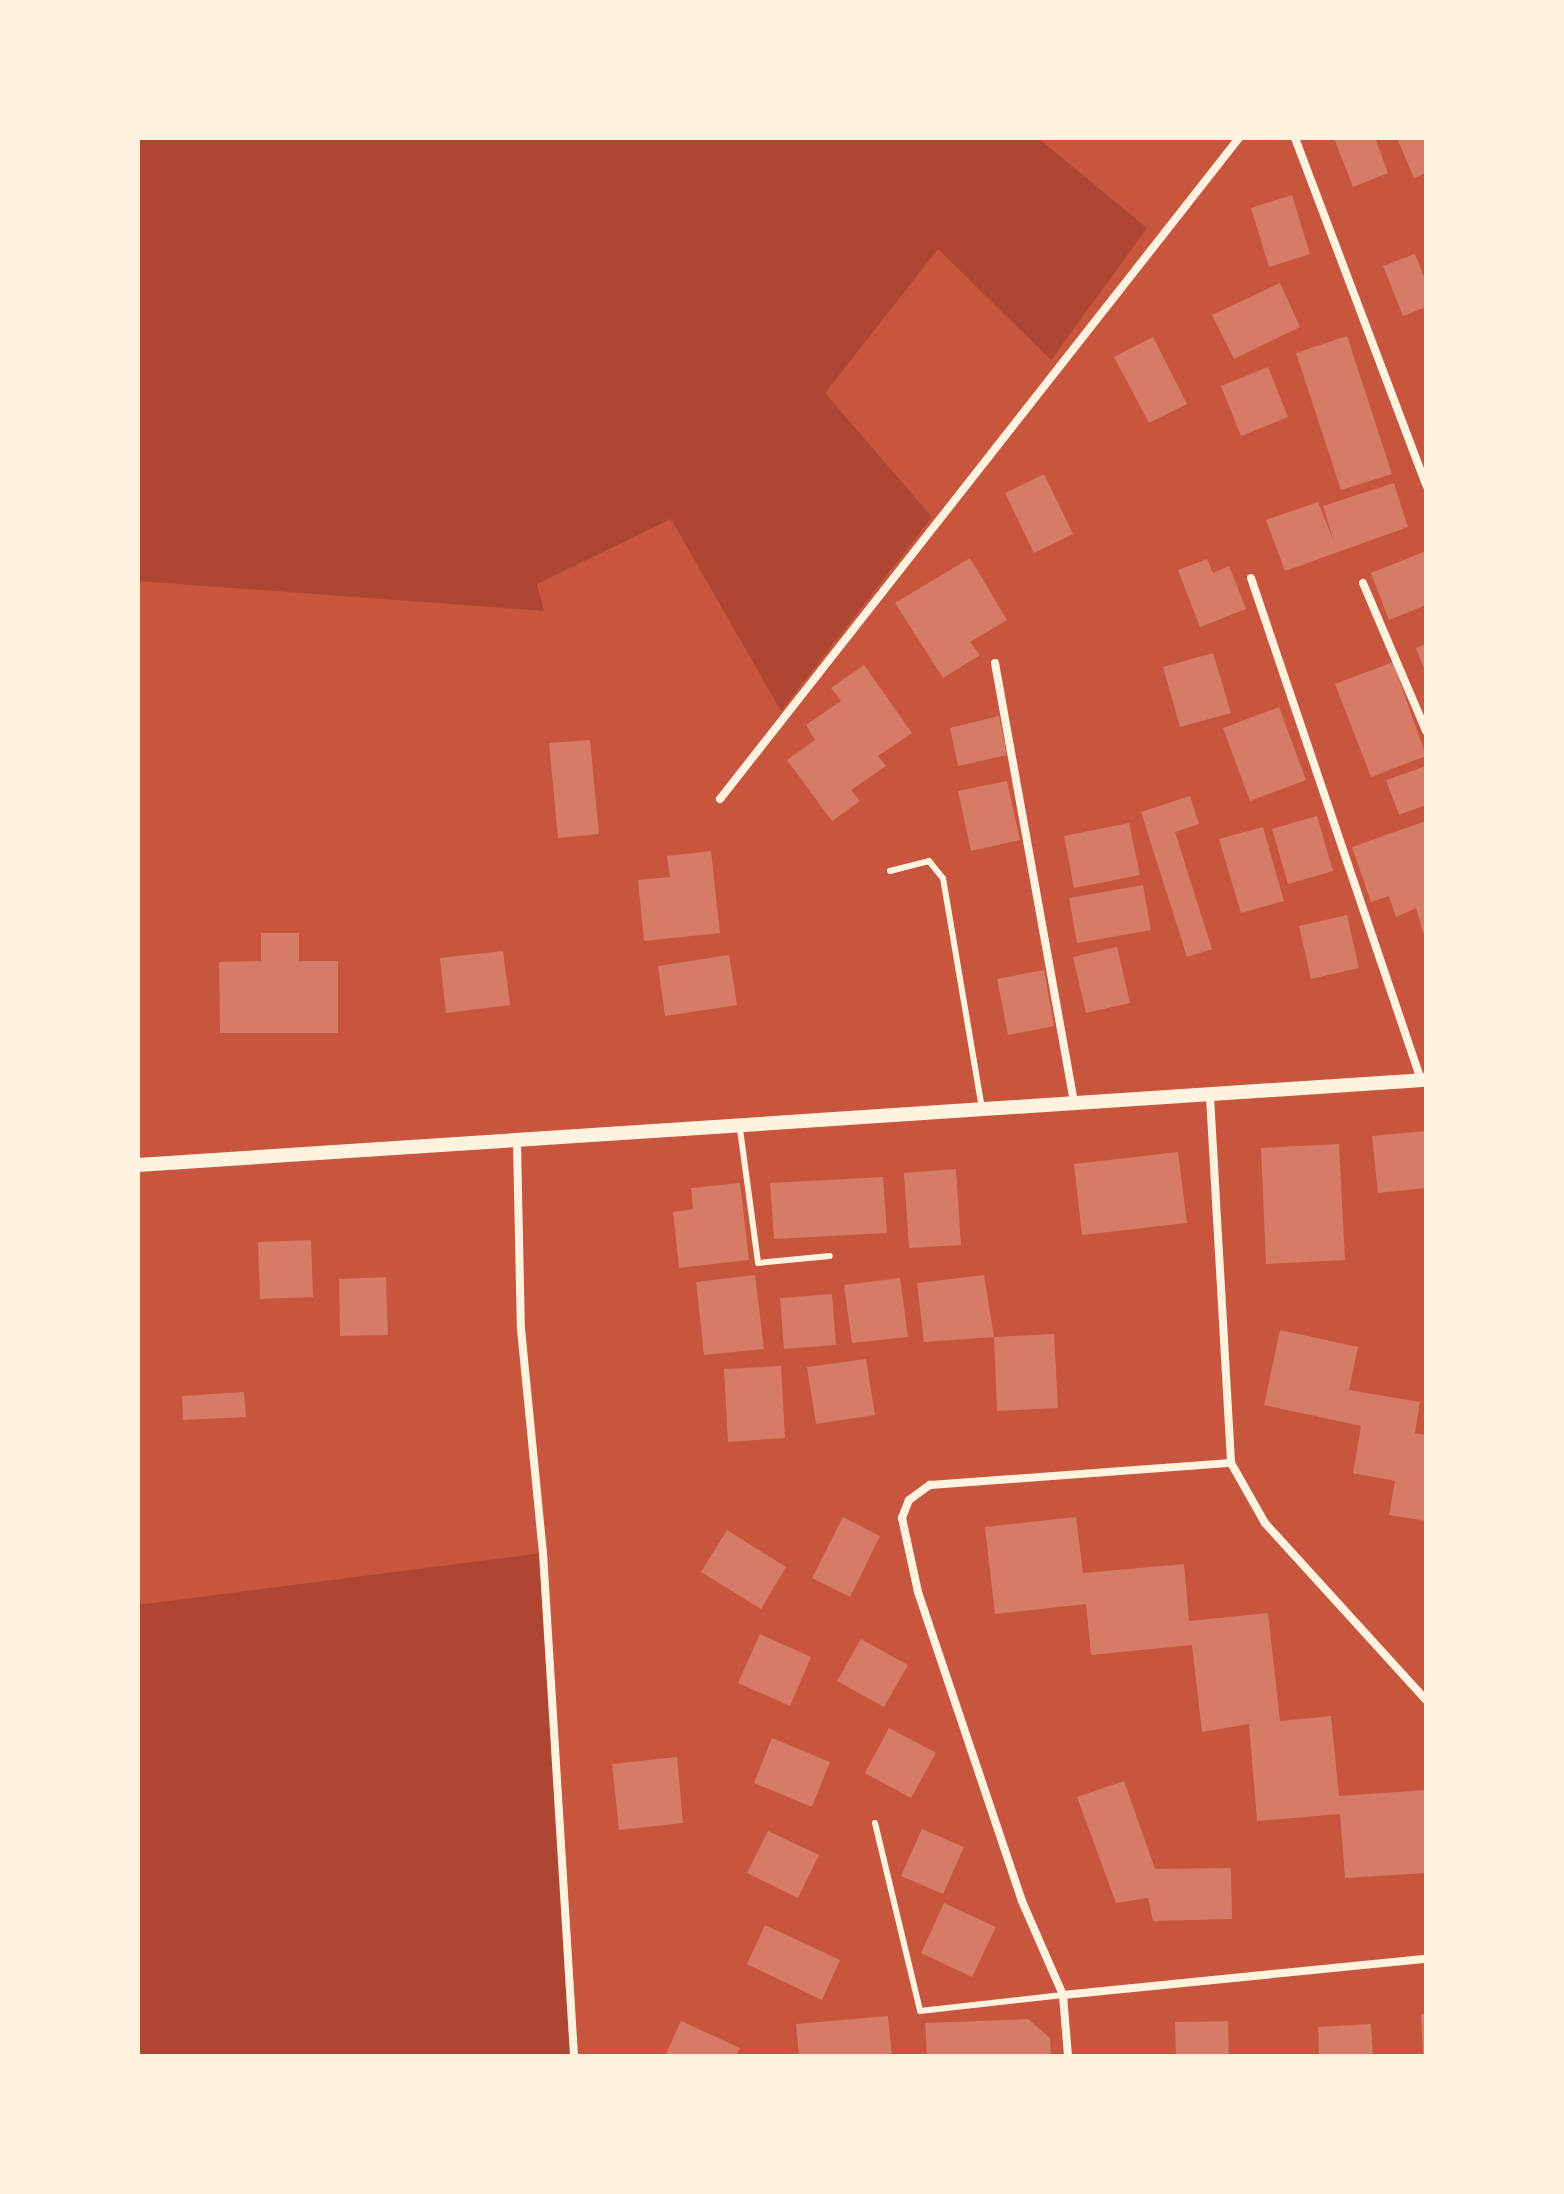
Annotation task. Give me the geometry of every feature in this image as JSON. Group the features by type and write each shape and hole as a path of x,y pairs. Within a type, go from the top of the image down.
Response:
{"street":[{"path":"720,799 1239,138"},
{"path":"1295,138 1426,485"},
{"path":"138,1165 983,1113 1424,1080 1251,578"},
{"path":"1363,583 1426,731"},
{"path":"995,663 1075,1106"},
{"path":"1210,1097 1231,1463 1265,1523 1426,1700"},
{"path":"517,1143 521,1329 543,1553 574,2056"},
{"path":"1068,2056 1063,1995 1017,1887 918,1592 902,1518 909,1500 930,1485 1231,1463"},
{"path":"1063,1995 1426,1959"}],"lane":[{"path":"890,871 929,861 943,878 983,1113"},
{"path":"740,1129 758,1263 830,1256"},
{"path":"875,1823 920,2011 1063,1995"}],"shaded area":[{"path":"138,138 1038,138 1147,228 1051,360 938,249 825,393 932,517 781,711 671,519 537,584 544,611 138,581"},
{"path":"543,1553 574,2056 138,2056 138,1605"}],"building":[{"path":"1334,138 1375,138 1388,173 1353,187"},
{"path":"1397,138 1426,138 1426,173 1414,178"},
{"path":"1292,195 1310,254 1269,267 1251,208"},
{"path":"1415,254 1426,282 1426,307 1403,316 1383,266"},
{"path":"1280,283 1300,327 1234,359 1212,315"},
{"path":"1347,336 1392,474 1341,490 1296,353"},
{"path":"1153,337 1187,404 1149,423 1114,357"},
{"path":"1268,367 1288,417 1241,436 1221,386"},
{"path":"1044,474 1073,534 1034,553 1005,493"},
{"path":"1394,483 1408,527 1285,571 1266,520 1318,502 1334,542 1323,506"},
{"path":"1426,551 1426,605 1389,620 1371,573"},
{"path":"970,558 1007,620 970,642 980,655 943,678 895,603"},
{"path":"1207,559 1213,573 1229,566 1246,609 1200,627 1178,570"},
{"path":"1426,644 1426,674 1416,648"},
{"path":"1213,653 1231,713 1180,727 1163,667"},
{"path":"1393,662 1426,756 1371,777 1335,684"},
{"path":"864,665 912,733 878,756 886,766 851,790 860,801 832,821 787,760 815,740 806,725 841,701 831,688"},
{"path":"1279,707 1306,780 1250,801 1223,728"},
{"path":"999,716 1007,755 958,766 950,728"},
{"path":"590,740 599,834 558,838 549,743"},
{"path":"1426,766 1426,805 1399,815 1386,780"},
{"path":"1007,781 1020,840 971,851 958,791"},
{"path":"1190,796 1199,824 1175,832 1212,949 1187,957 1141,812"},
{"path":"1317,816 1333,871 1288,884 1272,829"},
{"path":"1426,821 1425,938 1416,908 1396,917 1389,896 1371,902 1352,847"},
{"path":"1129,823 1140,875 1074,888 1064,836"},
{"path":"1263,827 1284,901 1241,913 1219,839"},
{"path":"711,851 720,933 644,941 638,880 670,877 667,856"},
{"path":"1143,885 1151,930 1077,943 1069,898"},
{"path":"1347,915 1359,968 1311,979 1299,926"},
{"path":"261,933 299,933 299,961 338,961 338,1033 220,1033 219,962 261,961"},
{"path":"1117,947 1130,1003 1086,1013 1073,957"},
{"path":"503,951 510,1005 446,1013 440,958"},
{"path":"729,955 737,1005 665,1016 658,966"},
{"path":"1044,970 1054,1026 1008,1035 997,979"},
{"path":"1426,1131 1426,1188 1378,1193 1372,1136"},
{"path":"1339,1144 1345,1260 1266,1264 1261,1148"},
{"path":"1178,1152 1187,1223 1082,1235 1074,1164"},
{"path":"956,1169 961,1245 909,1248 904,1173"},
{"path":"883,1177 887,1233 774,1239 770,1183"},
{"path":"740,1183 749,1260 679,1268 673,1212 693,1209 691,1188"},
{"path":"311,1240 313,1297 260,1299 258,1242"},
{"path":"755,1275 764,1349 704,1355 696,1282"},
{"path":"984,1275 994,1337 924,1342 917,1283"},
{"path":"386,1277 388,1335 340,1336 339,1279"},
{"path":"900,1278 908,1337 852,1343 844,1285"},
{"path":"832,1294 836,1345 784,1349 780,1298"},
{"path":"1280,1330 1358,1347 1349,1390 1420,1402 1415,1433 1426,1435 1426,1521 1389,1515 1395,1481 1353,1473 1361,1426 1264,1405"},
{"path":"1054,1334 1058,1408 997,1411 994,1337"},
{"path":"866,1359 875,1415 816,1424 807,1367"},
{"path":"781,1366 785,1438 728,1442 724,1369"},
{"path":"244,1392 246,1417 183,1420 182,1396"},
{"path":"843,1517 880,1536 850,1597 812,1578"},
{"path":"1076,1517 1083,1573 1184,1564 1189,1621 1268,1613 1280,1721 1331,1716 1339,1796 1426,1790 1426,1873 1345,1878 1340,1814 1257,1821 1249,1724 1202,1732 1192,1645 1091,1655 1086,1604 995,1614 985,1527"},
{"path":"727,1530 786,1567 761,1609 701,1572"},
{"path":"760,1634 811,1657 790,1706 738,1683"},
{"path":"861,1639 908,1665 884,1707 837,1681"},
{"path":"889,1728 936,1753 911,1798 865,1773"},
{"path":"772,1738 830,1762 812,1807 754,1783"},
{"path":"677,1757 683,1823 619,1830 612,1764"},
{"path":"1124,1781 1155,1869 1231,1868 1232,1919 1153,1921 1148,1898 1116,1903 1077,1797"},
{"path":"922,1829 964,1847 943,1894 901,1876"},
{"path":"768,1831 819,1855 798,1898 747,1873"},
{"path":"944,1903 996,1927 972,1977 921,1953"},
{"path":"765,1925 840,1960 822,2000 747,1964"},
{"path":"1421,2014 1426,2014 1426,2056 1423,2056"},
{"path":"888,2016 892,2056 799,2056 796,2024"},
{"path":"1028,2019 1050,2038 1051,2056 927,2056 925,2023"},
{"path":"681,2021 740,2048 736,2056 665,2056"},
{"path":"1228,2021 1229,2056 1176,2056 1175,2022"},
{"path":"1371,2024 1373,2056 1319,2056 1318,2027"}]}
